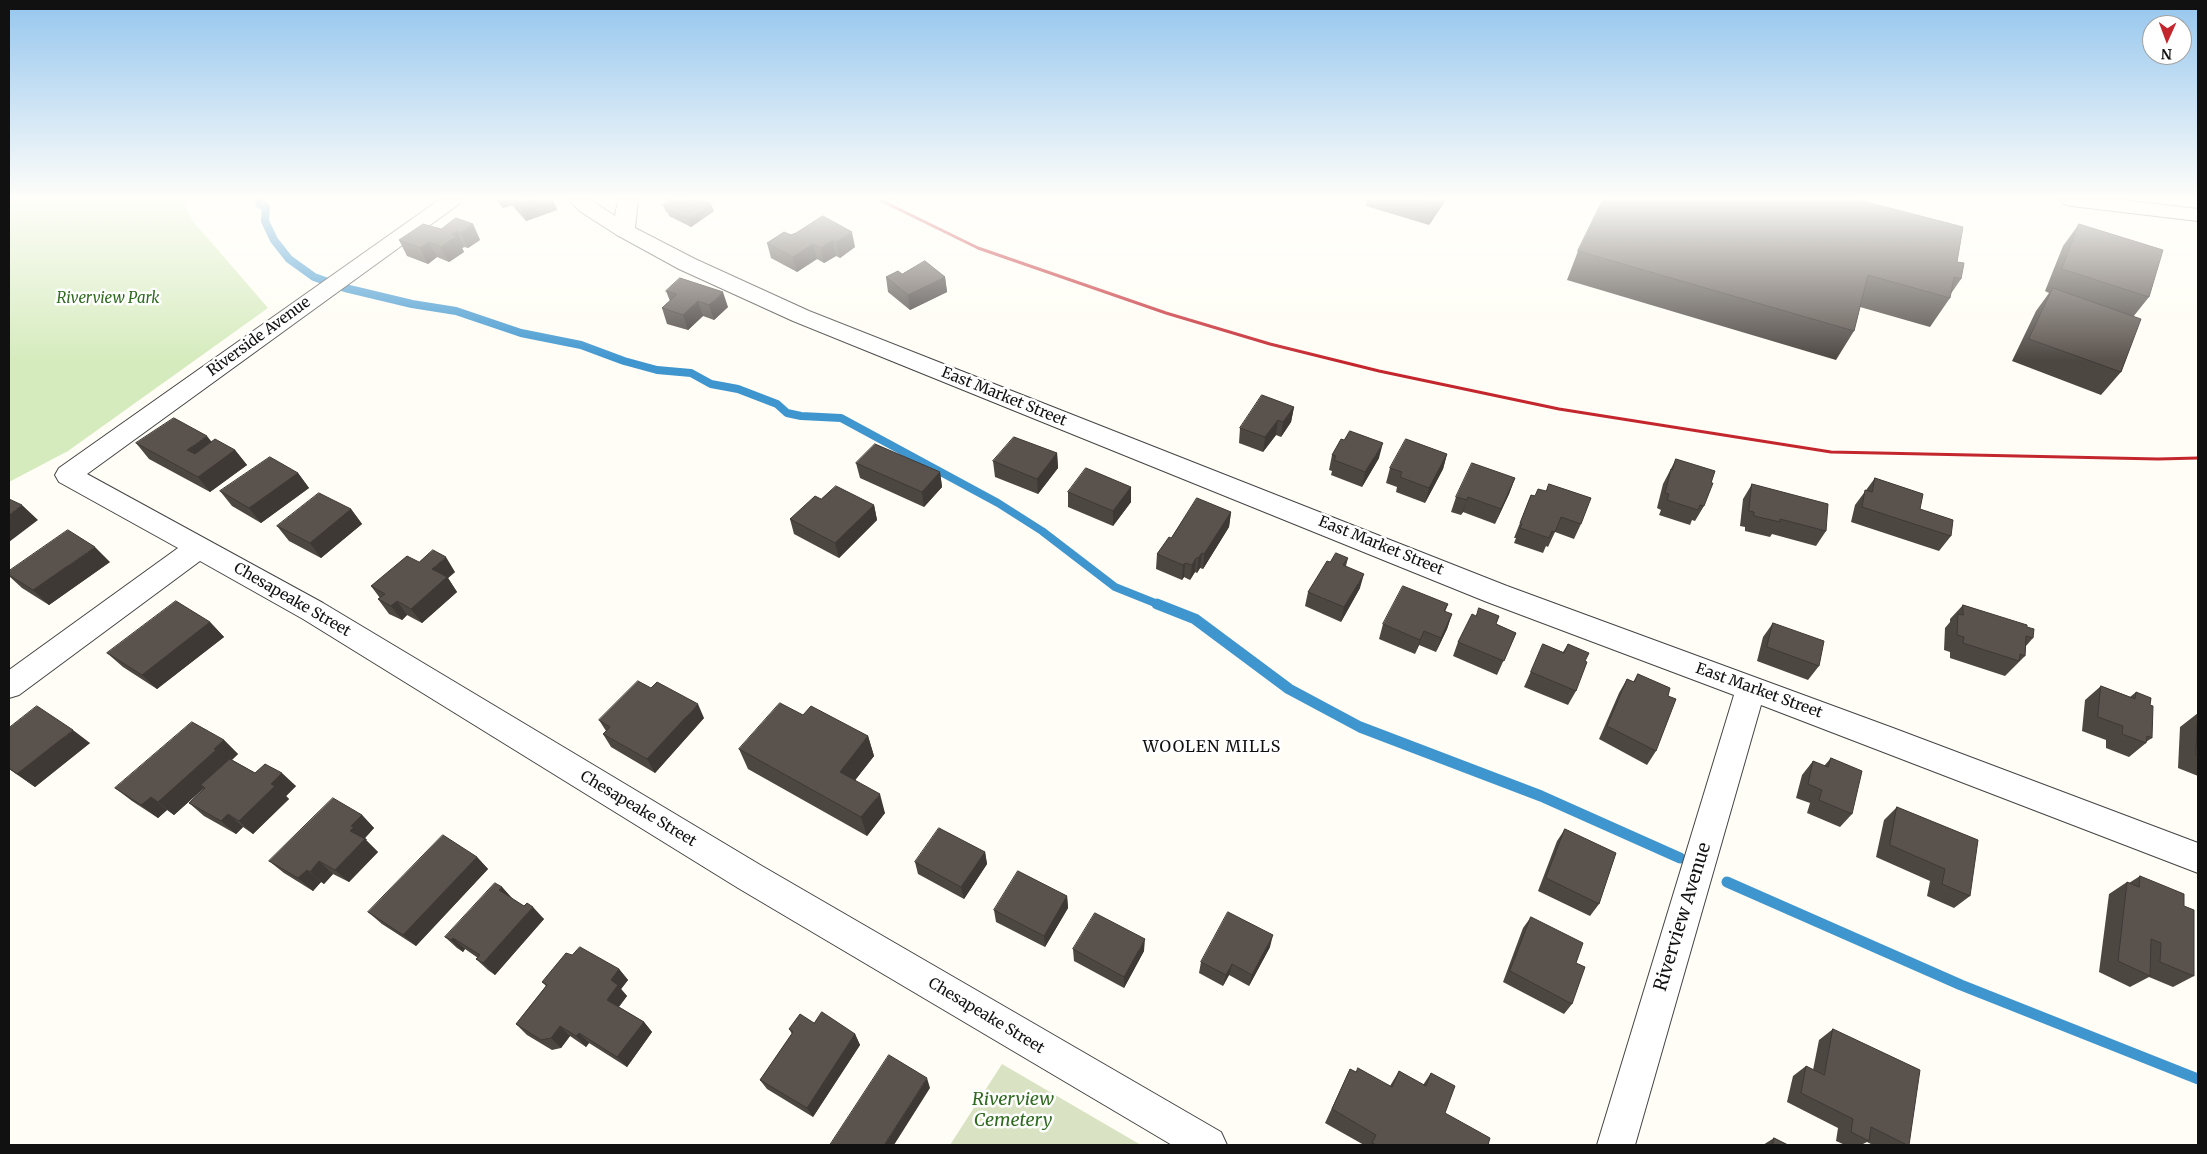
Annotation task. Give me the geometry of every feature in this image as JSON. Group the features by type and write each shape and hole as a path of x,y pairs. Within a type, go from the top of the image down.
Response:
{"street":[{"name":"Riverside Avenue","path":"68,475 375,254"},
{"name":"East Market Street","path":"669,254 801,316 1497,594 1751,688 2198,858"},
{"name":"Chesapeake Street","path":"68,475 313,611 767,887 1208,1145"},
{"path":"9,686 198,547"},
{"name":"Riverview Avenue","path":"1616,1145 1751,688"}],"green space":[{"name":"Riverview Park","path":"9,254 221,254 268,308 68,451 9,482"},
{"name":"Riverview Cemetery","path":"1002,1064 1141,1145 950,1145"}],"building":[{"path":"787,254 798,254 793,257"},
{"path":"1588,254 1958,254 1957,262 1964,263 1961,279 1954,277 1950,298 1868,275 1854,331"},
{"path":"2068,254 2162,254 2149,297 2062,269"},
{"path":"925,261 945,277 908,295 886,277 898,271 902,274"},
{"path":"680,278 723,292 709,305 698,301 683,315 662,308 677,294 666,291"},
{"path":"2053,288 2141,319 2121,372 2029,339"},
{"path":"1262,395 1294,407 1283,422 1278,420 1265,437 1240,428"},
{"path":"174,418 207,436 187,450 195,454 215,439 235,450 198,477 136,443"},
{"path":"1350,431 1383,443 1365,472 1334,460 1336,456 1332,455 1341,439 1344,440"},
{"path":"1014,437 1057,453 1037,479 993,461"},
{"path":"1406,439 1447,454 1429,488 1400,477 1402,472 1390,468"},
{"path":"875,444 940,472 922,492 856,463"},
{"path":"270,457 298,473 249,508 220,491"},
{"path":"1676,459 1715,471 1711,483 1713,483 1704,506 1700,505 1698,510 1667,500 1669,494 1665,493 1671,469"},
{"path":"1472,463 1515,478 1501,509 1468,497 1467,500 1456,497"},
{"path":"1086,468 1131,487 1113,511 1068,492"},
{"path":"1875,478 1923,494 1920,509 1953,520 1951,536 1862,507 1865,490 1872,492"},
{"path":"1549,484 1591,498 1581,524 1561,517 1555,532 1552,531 1549,538 1520,528 1522,524 1520,523 1531,495 1535,496 1538,489 1546,491"},
{"path":"1752,484 1828,504 1826,531 1780,519 1780,522 1754,516 1754,512 1749,511"},
{"path":"836,486 874,505 835,543 790,519 815,496 821,499"},
{"path":"319,493 351,509 310,543 277,526"},
{"path":"1197,498 1231,512 1204,554 1202,553 1196,558 1192,565 1185,563 1183,565 1157,554 1169,537 1171,538"},
{"path":"9,499 22,505 9,515"},
{"path":"68,530 95,547 33,590 9,575 9,571"},
{"path":"433,550 446,557 432,569 447,577 411,609 397,601 391,606 378,599 385,594 371,586 407,556 419,562"},
{"path":"1336,553 1348,558 1343,565 1364,574 1344,607 1308,592 1327,561 1330,562"},
{"path":"1403,586 1448,604 1444,611 1452,614 1441,638 1424,631 1420,640 1383,624"},
{"path":"176,601 210,622 142,675 107,653"},
{"path":"1963,605 2027,625 2027,627 2034,629 2033,638 2026,636 2025,656 2020,654 2019,661 1963,643 1964,637 1957,635 1958,614 1963,615"},
{"path":"1479,608 1499,616 1496,624 1516,633 1504,661 1458,642 1472,614 1476,616"},
{"path":"1773,623 1824,641 1819,666 1767,647"},
{"path":"1543,644 1564,653 1568,644 1589,653 1576,691 1531,672"},
{"path":"1638,674 1670,688 1668,696 1676,699 1656,751 1607,726 1627,679 1634,682"},
{"path":"638,681 651,688 657,682 698,704 647,759 603,734 610,727 599,720"},
{"path":"2101,686 2135,699 2136,692 2151,698 2150,705 2153,706 2152,738 2147,736 2146,743 2122,734 2123,726 2098,717"},
{"path":"780,703 803,715 811,706 868,736 840,772 880,794 861,817 739,749"},
{"path":"37,706 73,730 17,774 9,768 9,728"},
{"path":"2198,713 2198,755 2196,754"},
{"path":"192,722 224,740 214,749 216,750 158,802 151,797 141,805 115,788"},
{"path":"1831,758 1862,771 1852,814 1819,800 1822,790 1808,784 1813,761 1828,767"},
{"path":"230,759 255,773 265,764 282,773 271,784 275,786 239,821 228,814 221,821 189,803 205,788 201,785"},
{"path":"333,798 362,815 351,826 354,827 350,831 365,839 335,870 319,861 310,872 307,870 298,878 269,861"},
{"path":"1897,807 1978,840 1970,896 1942,884 1945,869 1890,845"},
{"path":"939,828 985,852 961,887 915,862"},
{"path":"1565,829 1616,853 1599,904 1546,878"},
{"path":"443,835 477,857 403,935 368,912"},
{"path":"1018,871 1067,896 1044,936 994,910"},
{"path":"2140,876 2184,894 2184,906 2194,910 2194,976 2160,962 2161,943 2151,939 2150,976 2118,961 2127,882 2139,887"},
{"path":"495,883 502,887 499,890 524,906 527,903 533,907 483,963 476,959 480,955 453,938 451,940 445,937"},
{"path":"1228,912 1273,935 1252,975 1232,964 1226,975 1201,962"},
{"path":"1095,913 1145,939 1124,977 1073,949"},
{"path":"1531,917 1583,943 1576,963 1585,967 1572,1004 1510,971"},
{"path":"580,947 619,969 611,980 618,985 607,1000 644,1022 617,1057 579,1033 576,1036 560,1026 551,1038 541,1040 516,1024 547,985 542,982 566,953 572,955"},
{"path":"822,1012 855,1034 807,1108 760,1080 793,1032 789,1029 800,1014 814,1023"},
{"path":"1833,1029 1920,1070 1909,1145 1871,1127 1869,1141 1851,1132 1853,1119 1801,1093 1806,1066 1824,1075"},
{"path":"889,1055 927,1078 884,1145 830,1145"},
{"path":"1358,1068 1392,1087 1399,1071 1426,1086 1431,1073 1455,1086 1445,1113 1490,1138 1488,1145 1376,1145 1372,1143 1376,1135 1332,1109 1350,1069 1356,1072"},
{"path":"1774,1138 1788,1145 1773,1145"}],"waterway":[{"path":"285,254 314,277 345,288 412,304 456,311 521,333 581,345 624,361 657,370 691,373 711,384 738,389 777,404 787,413 801,416 841,418 998,503 1042,531 1115,587 1160,605"},
{"path":"1157,604 1195,619 1289,689 1360,727 1541,796 1680,858"},
{"path":"1727,882 1961,985 2198,1079"}],"railway":[{"path":"995,254 1166,313 1270,344 1379,371 1559,409 1831,452 2158,459 2198,458"}],"district":[{"name":"WOOLEN MILLS","path":"1212,747"}]}
